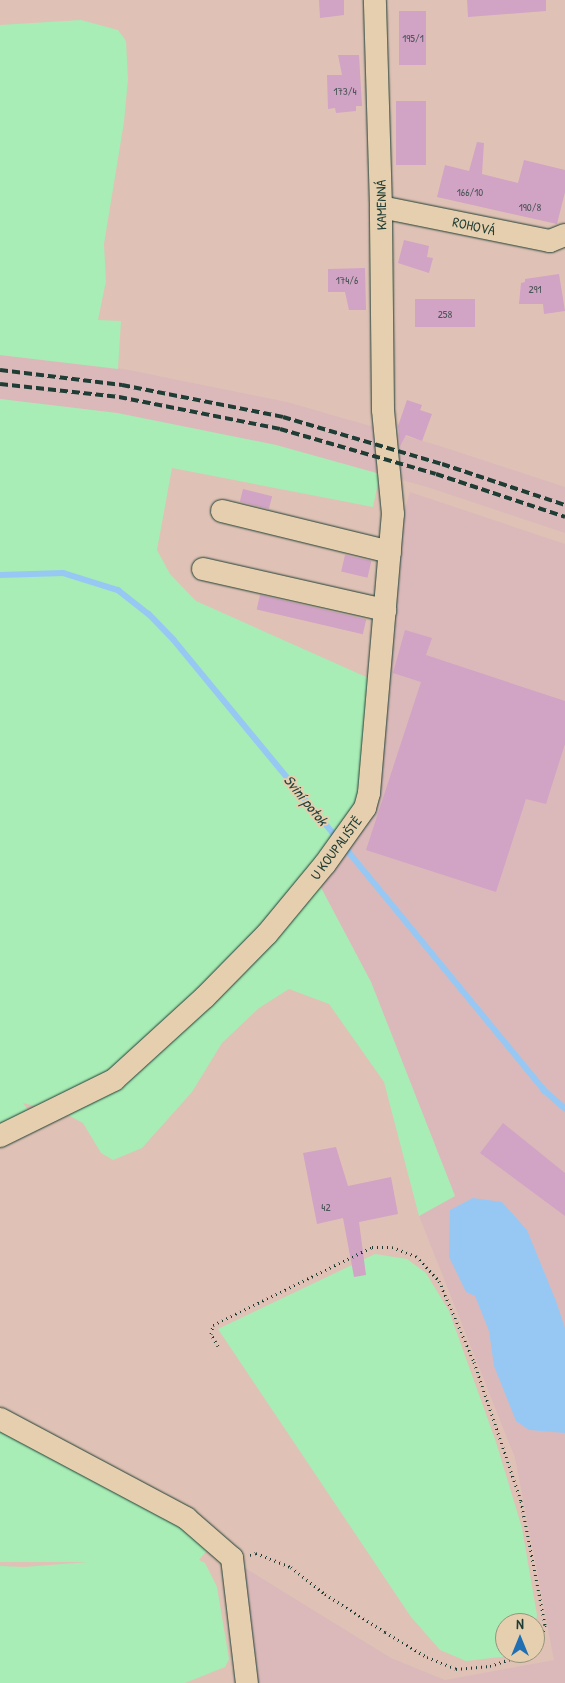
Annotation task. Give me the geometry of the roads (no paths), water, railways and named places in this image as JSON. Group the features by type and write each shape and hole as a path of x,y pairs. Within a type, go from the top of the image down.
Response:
{"street":[{"name":"KAMENNÁ","path":"374,0 381,207 383,410"},
{"name":"ROHOVÁ","path":"381,207 550,241 565,235"},
{"name":"U KOUPALIŠTĚ","path":"0,1136 114,1080 205,997 267,934 356,824 369,793 393,514 383,410"},
{"path":"222,512 390,552"},
{"path":"203,568 385,610"},
{"path":"0,1419 186,1518 232,1558 247,1683"}],"water":[{"path":"473,1198 502,1202 527,1230 556,1301 565,1328 565,1433 529,1430 516,1421 494,1366 489,1331 475,1296 466,1292 449,1257 450,1210"}],"waterway":[{"name":"Sviní potok","path":"0,575 63,573 118,590 149,614 174,640 337,838"},
{"name":"Sviní potok","path":"343,845 544,1090 565,1108"}],"railway":[{"path":"0,370 122,385 283,417 442,464 565,505"},
{"path":"0,384 119,397 280,429 436,474 565,517"}]}
